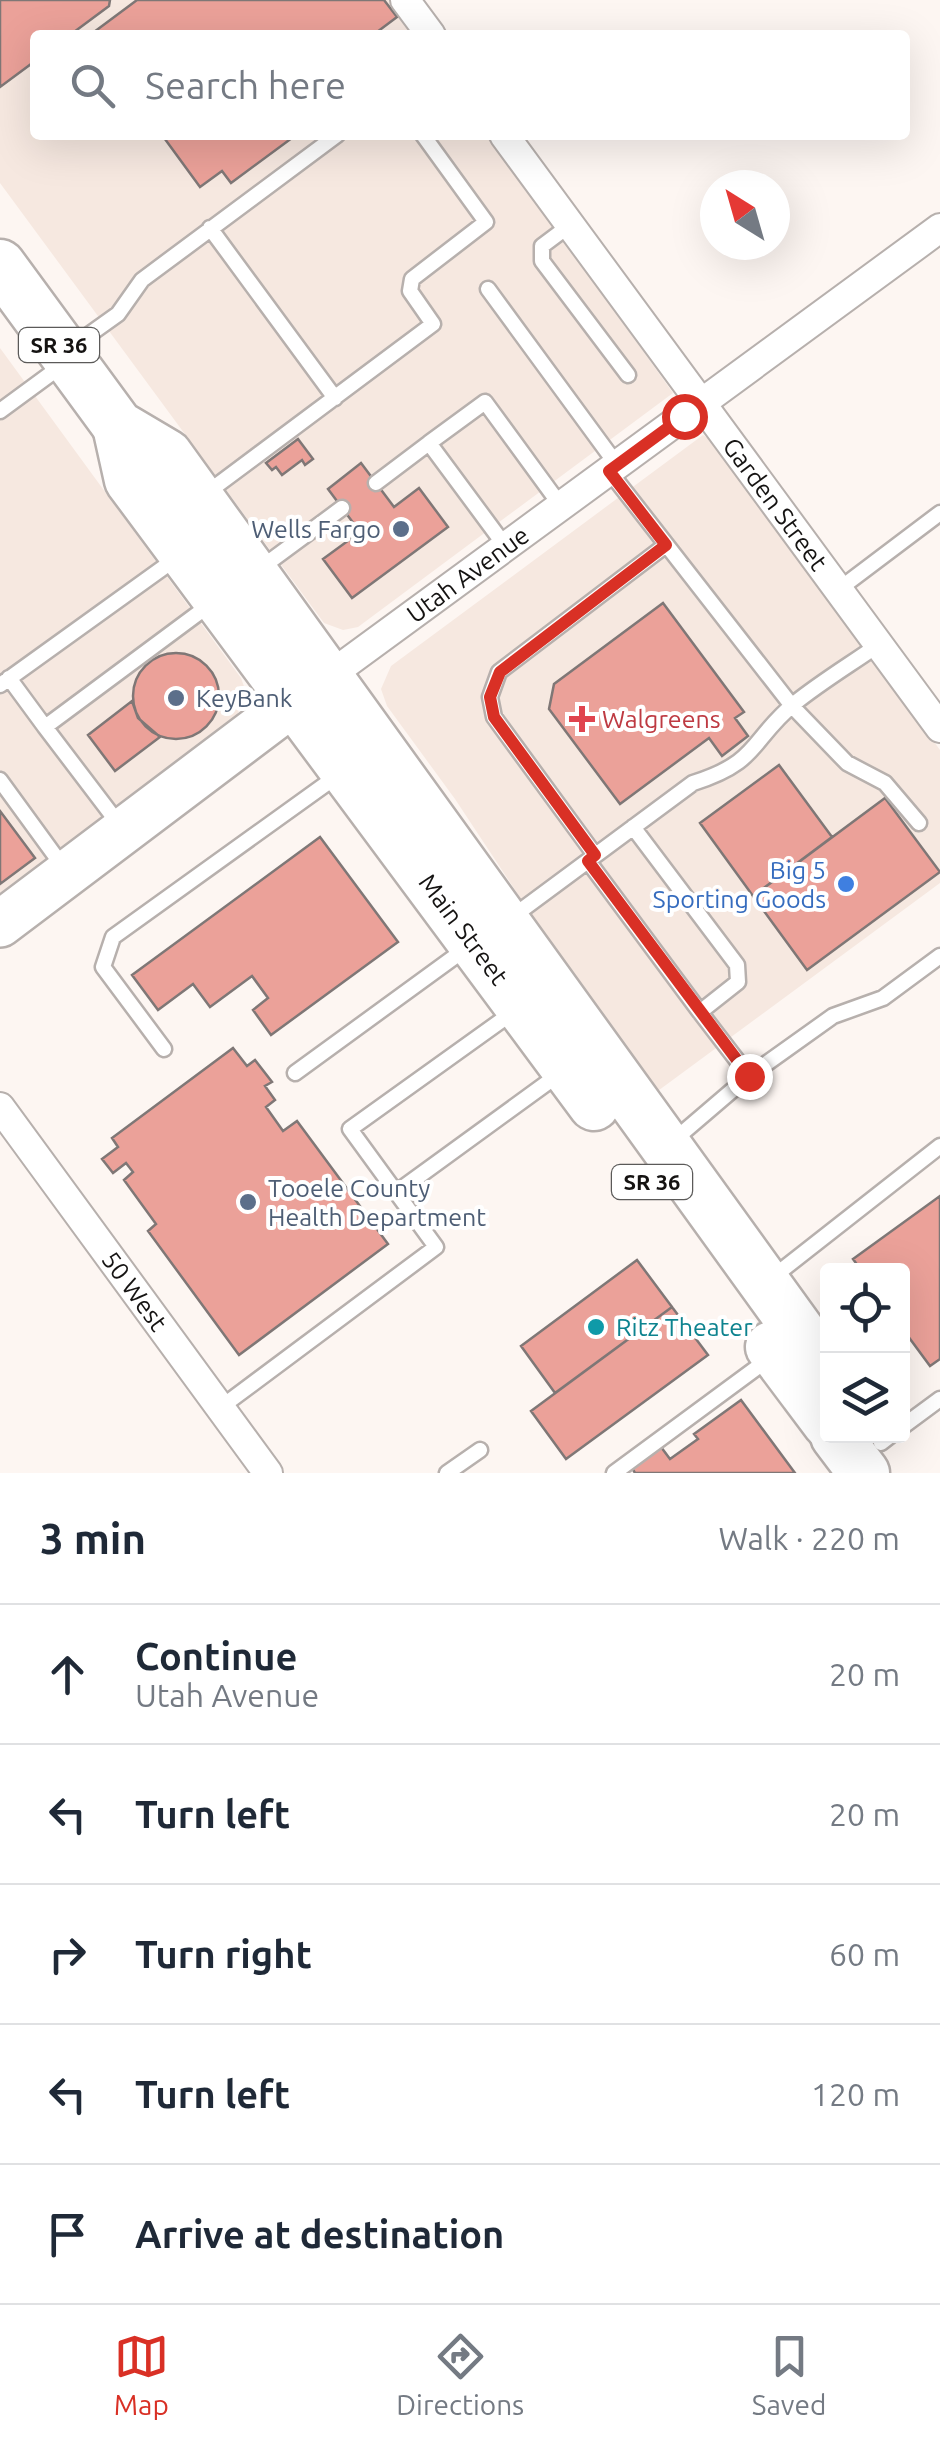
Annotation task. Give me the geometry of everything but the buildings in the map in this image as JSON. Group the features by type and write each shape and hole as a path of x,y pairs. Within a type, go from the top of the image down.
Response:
{"highway":[{"name":"Main Street","path":"0,265 118,426 167,455 199,499 235,586 489,932 664,1148 820,1360"},
{"name":"Main Street","path":"118,426 130,480 184,554 235,586"},
{"name":"Main Street","path":"311,690 343,771 489,932 520,1007 820,1413"}],"main road":[{"name":"Utah Avenue","path":"0,924 311,690"}],"street":[{"path":"405,0 426,30"},
{"name":"Garden Street","path":"508,140 940,728"},
{"name":"Utah Avenue","path":"311,690 940,228"},
{"name":"50 West","path":"0,1107 268,1473"}],"lane":[{"path":"0,411 118,314 142,280 329,140"},
{"path":"199,499 433,324 410,291 412,279 486,222 427,140"},
{"path":"570,225 542,246 542,262 628,375"},
{"path":"210,228 335,398"},
{"path":"488,289 666,545 792,706 847,763 885,783 919,823"},
{"path":"376,483 484,402 562,506"},
{"path":"429,443 506,547"},
{"path":"46,726 342,508"},
{"path":"838,590 940,513"},
{"path":"666,545 500,672 490,697 494,717 749,1076"},
{"path":"124,830 46,726 4,682 184,554"},
{"path":"295,1073 693,783 728,772 757,748 792,706 878,645"},
{"path":"164,1048 103,967 113,937 343,771"},
{"path":"0,780 68,872"},
{"path":"633,827 737,965 738,982 700,1012"},
{"path":"664,1148 749,1076 834,1016 883,998 940,956"},
{"path":"220,1408 436,1246 350,1129 520,1007"},
{"path":"397,1192 567,1069"},
{"path":"764,1284 940,1146"},
{"path":"614,1473 776,1354"},
{"path":"879,1446 940,1399"},
{"path":"448,1473 480,1450"}],"shaded area":[{"path":"0,0 391,0 412,30 30,30 30,140 493,140 673,393 358,627 343,630 324,623 0,183"},
{"path":"0,348 241,678 246,692 236,718 0,893"},
{"path":"703,435 715,443 940,750 940,883 651,1096 455,799 387,706 381,689 391,666"}],"place":[{"name":"Wells Fargo","path":"401,529"},
{"name":"KeyBank","path":"176,698"},
{"name":"Walgreens","path":"582,719"},
{"name":"Big 5 Sporting Goods","path":"846,884"},
{"name":"Tooele County Health Department","path":"248,1202"},
{"name":"Ritz Theater","path":"596,1327"}],"route":[{"path":"684,416 609,471 666,545 500,672 490,697 494,717 595,855 588,861 749,1076"}]}
